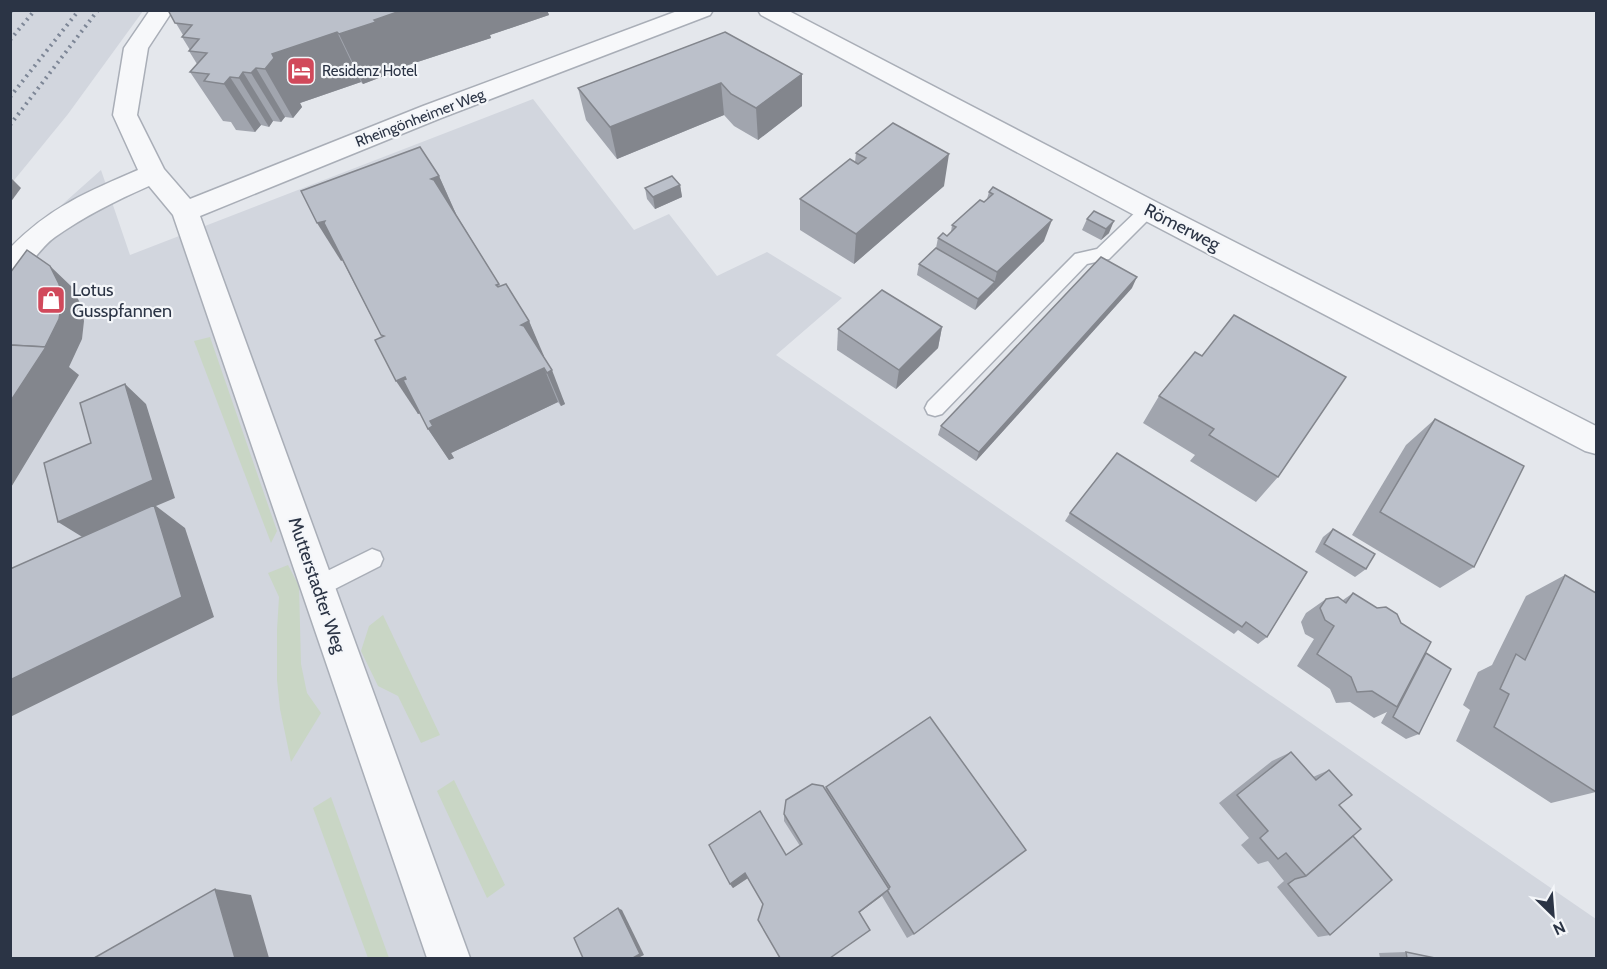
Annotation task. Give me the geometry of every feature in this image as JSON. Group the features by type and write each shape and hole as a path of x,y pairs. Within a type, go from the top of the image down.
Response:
{"street":[{"path":"162,10 136,48 125,115 153,174 185,211"},
{"name":"Rheingönheimer Weg","path":"185,211 432,112 702,10"},
{"name":"Römerweg","path":"769,10 1148,210 1596,441"},
{"path":"10,266 42,232 82,205 153,174"},
{"name":"Mutterstadter Weg","path":"185,211 449,958"}],"lane":[{"path":"935,408 1081,259 1103,254 1148,210"},
{"path":"317,587 372,559"}],"shaded area":[{"path":"11,11 143,11 68,114 11,184"},
{"path":"533,99 634,230 669,214 717,276 767,252 842,298 776,355 1596,919 1596,958 11,958 10,251 101,170 130,255"}],"green space":[{"path":"210,337 277,531 271,543 194,341"},
{"path":"288,565 299,586 301,664 307,693 321,713 291,762 280,709 277,680 279,597 268,573"},
{"path":"383,615 440,735 421,743 398,696 378,686 361,651 369,626"},
{"path":"454,780 505,885 487,898 437,791"},
{"path":"331,797 389,958 368,958 313,808"}],"building":[{"path":"168,10 403,10 374,20 376,22 339,34 337,32 272,54 274,58 265,69 256,68 251,73 243,72 239,78 230,77 224,84 204,81 209,74 190,72 207,53 189,51 199,39 182,37 192,25 175,23"},
{"path":"725,32 802,74 756,108 731,94 721,83 610,127 578,88"},
{"path":"893,123 949,154 856,234 800,199 850,159 858,164 866,158 856,153"},
{"path":"420,147 439,176 431,179 434,180 499,284 496,285 498,287 506,284 529,321 521,325 524,326 552,370 547,373 544,368 430,421 433,426 428,429 403,380 406,379 405,377 396,381 375,340 384,336 381,335 325,221 317,223 301,191"},
{"path":"672,176 680,185 653,197 645,188"},
{"path":"993,187 1052,220 997,272 938,238 943,233 947,236 956,227 952,225 980,200 984,202 993,194 989,192"},
{"path":"1094,211 1114,221 1106,229 1087,219"},
{"path":"936,248 995,282 978,299 919,264"},
{"path":"27,250 50,266 59,284 62,301 59,319 45,347 10,345 10,273"},
{"path":"1101,257 1137,277 979,452 941,426"},
{"path":"882,290 942,327 899,370 838,329"},
{"path":"1234,315 1346,377 1278,477 1209,435 1214,429 1159,396 1195,352 1202,356"},
{"path":"10,345 46,347 10,402"},
{"path":"125,384 153,480 58,522 44,463 91,443 80,403"},
{"path":"1435,419 1524,466 1474,567 1380,512"},
{"path":"1117,453 1307,572 1267,637 1246,622 1242,627 1070,513"},
{"path":"154,505 182,597 10,680 10,569"},
{"path":"1333,529 1375,554 1366,569 1324,544"},
{"path":"1565,575 1596,593 1596,792 1494,727 1509,694 1500,689 1516,654 1525,660"},
{"path":"1353,593 1377,608 1386,607 1397,614 1401,623 1431,642 1397,707 1372,691 1357,692 1351,677 1317,654 1334,626 1325,620 1320,608 1326,599 1338,597 1346,603"},
{"path":"1426,653 1451,669 1419,734 1393,717"},
{"path":"930,717 1026,850 914,934 887,890 890,887 826,787"},
{"path":"1291,752 1316,780 1329,770 1352,795 1339,805 1361,829 1306,876 1286,853 1278,859 1260,838 1268,831 1237,795"},
{"path":"812,784 823,786 889,889 859,912 870,930 830,958 780,958 758,920 763,904 745,873 730,884 709,845 760,811 786,855 802,844 784,814 786,800"},
{"path":"1353,836 1392,880 1330,935 1288,884 1306,876"},
{"path":"215,889 235,958 94,958"},
{"path":"618,908 640,954 633,958 583,958 574,938"},
{"path":"1406,952 1435,958 1407,958"}],"railway":[{"path":"10,40 35,10"},
{"path":"10,97 79,10"},
{"path":"10,125 98,10"}],"place":[{"name":"Residenz Hotel","path":"301,71"},
{"name":"Lotus Gusspfannen","path":"51,300"}]}
